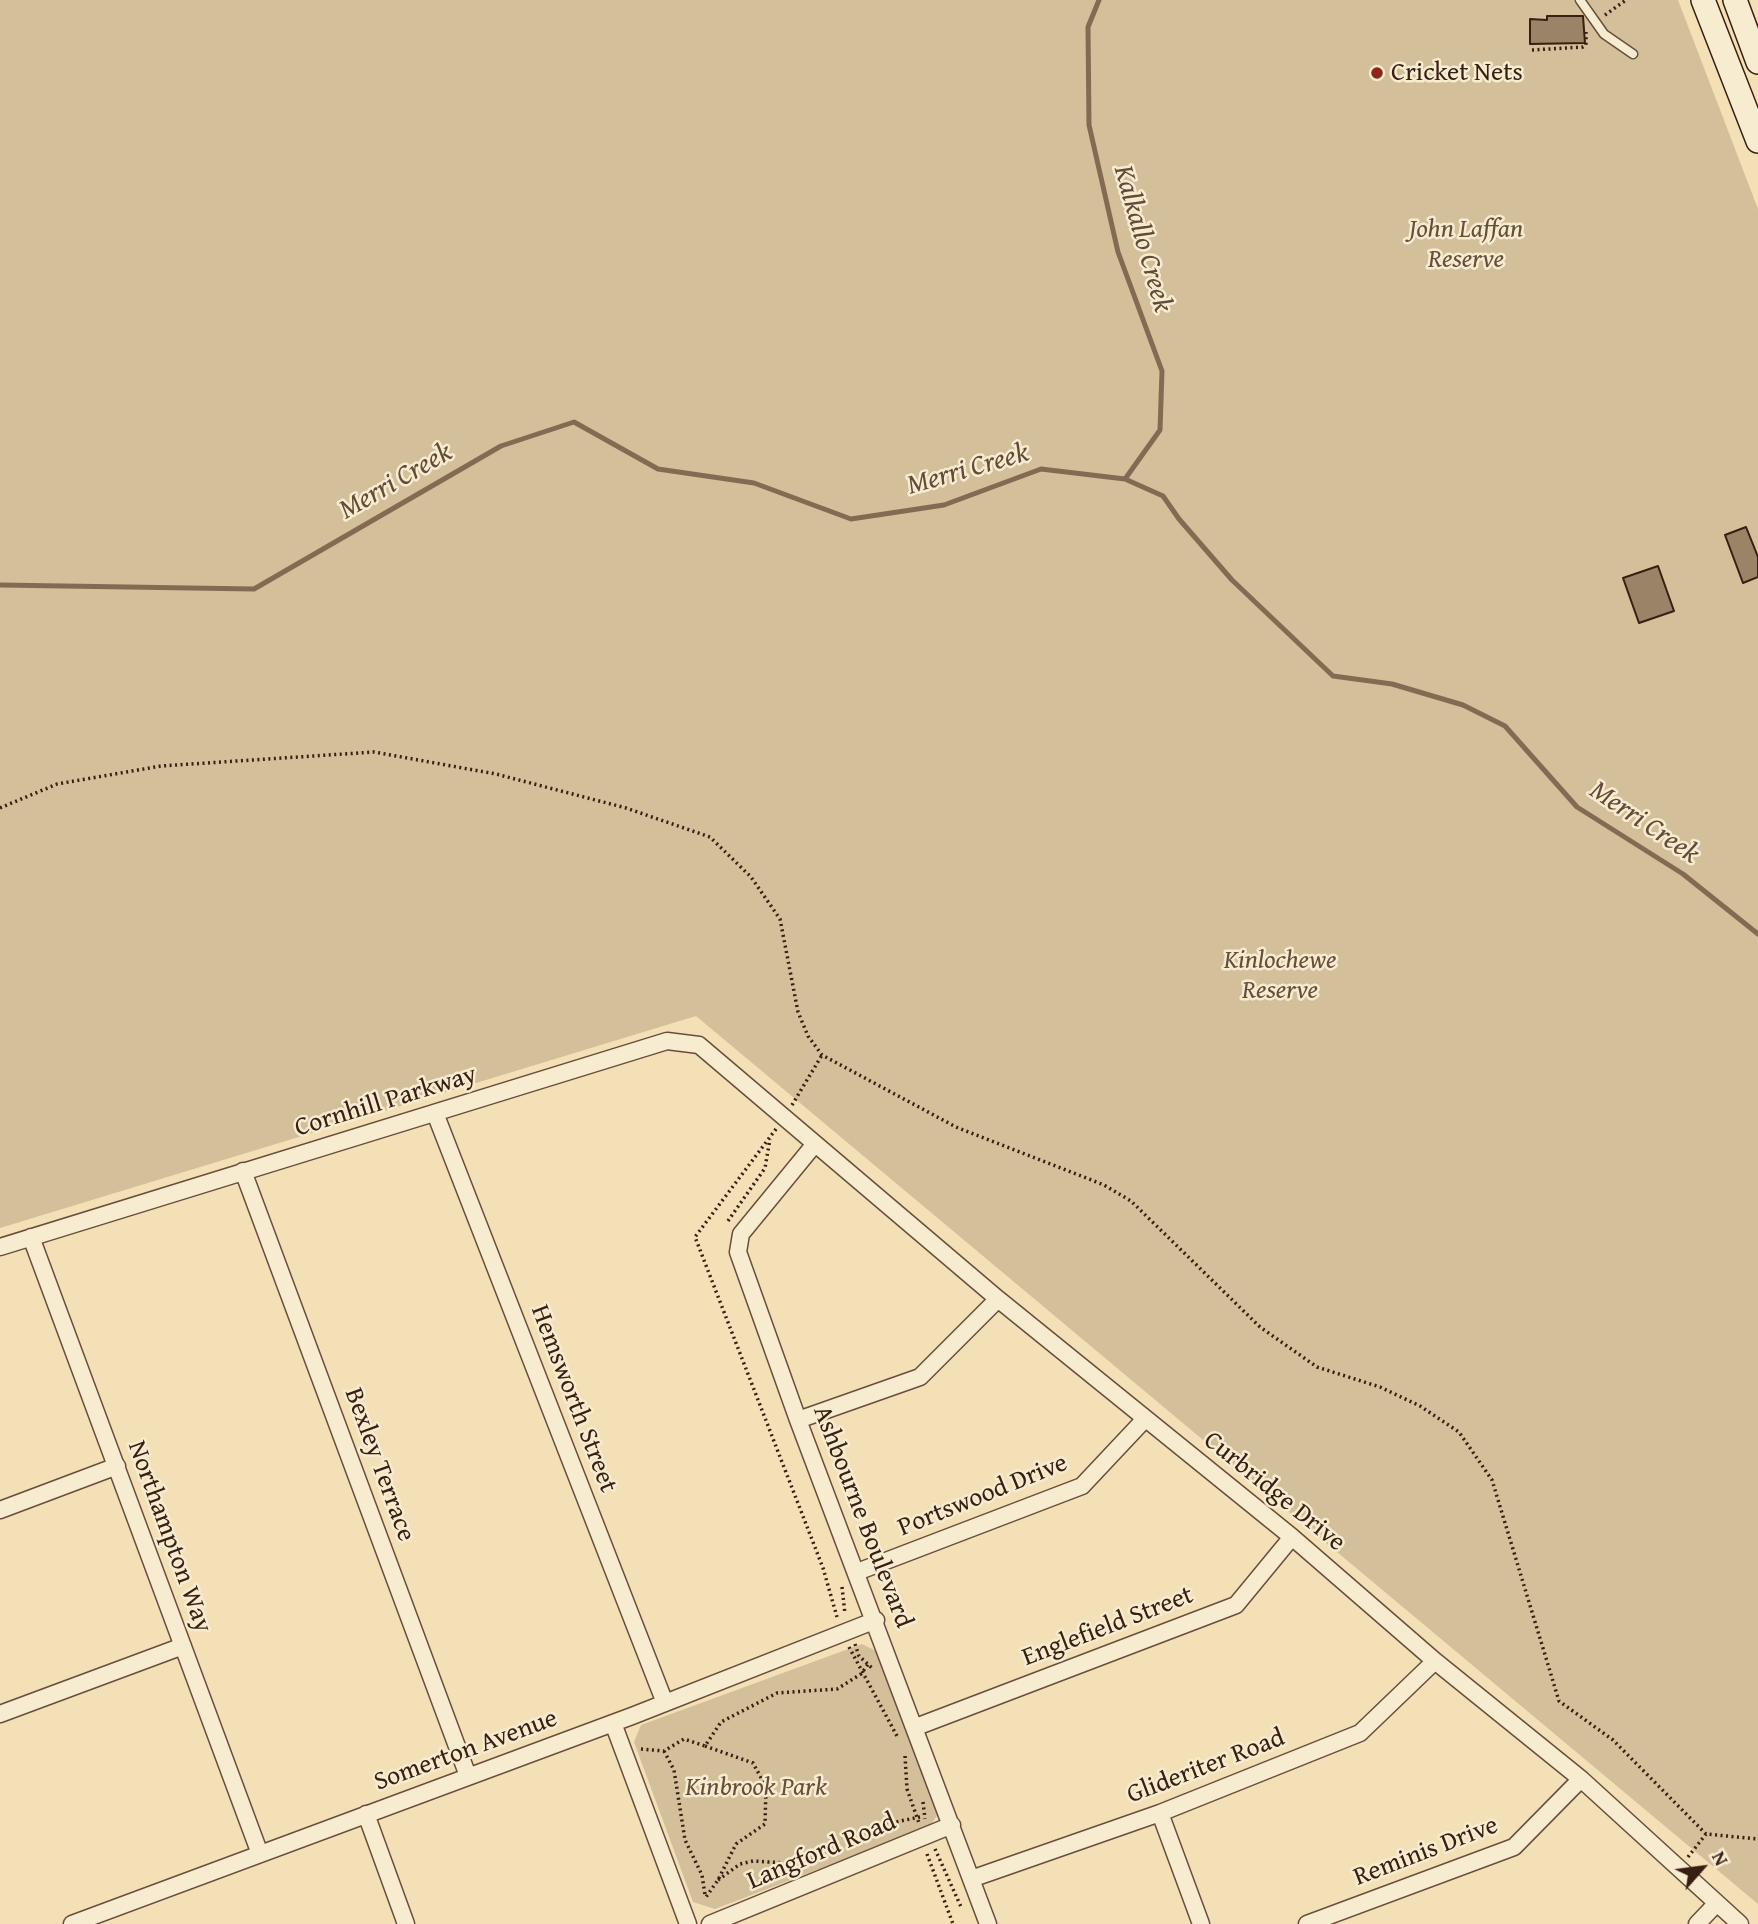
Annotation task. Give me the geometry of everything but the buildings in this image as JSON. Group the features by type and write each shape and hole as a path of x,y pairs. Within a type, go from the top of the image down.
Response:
{"main road":[{"path":"1703,0 1758,141"},
{"path":"1735,0 1758,61"}],"street":[{"name":"Cornhill Parkway","path":"0,1247 667,1041 699,1045 770,1105"},
{"name":"Curbridge Drive","path":"770,1105 998,1299 1292,1537 1435,1661 1581,1779 1740,1924"},
{"name":"Hemsworth Street","path":"435,1113 665,1703"},
{"name":"Ashbourne Boulevard","path":"814,1145 741,1234 738,1252 798,1420 876,1620 988,1924"},
{"name":"Bexley Terrace","path":"243,1171 468,1776"},
{"name":"Northampton Way","path":"32,1237 260,1854"},
{"path":"798,1420 920,1377 998,1299"},
{"name":"Portswood Drive","path":"857,1572 1083,1486 1145,1419"},
{"path":"0,1510 117,1466"},
{"name":"Englefield Street","path":"915,1727 1236,1605 1292,1537"},
{"name":"Somerton Avenue","path":"72,1924 613,1723 876,1620"},
{"path":"0,1714 183,1646"},
{"name":"Glideriter Road","path":"971,1879 1160,1813 1360,1733 1435,1661"},
{"path":"613,1723 688,1924"},
{"name":"Reminis Drive","path":"1307,1924 1514,1847 1581,1779"},
{"path":"1160,1813 1201,1924"},
{"path":"366,1814 406,1924"},
{"name":"Langford Road","path":"710,1924 746,1918 952,1825"},
{"path":"1697,1924 1716,1904"}],"lane":[{"path":"1580,0 1592,22 1633,54"}],"path":[{"path":"1532,50 1583,47 1586,45 1586,24 1619,8 1626,0"},
{"path":"0,808 57,784 161,766 374,752 496,774 626,808 710,837 751,877 780,919 798,1012 808,1036 822,1055 956,1127 1104,1185 1131,1201 1260,1327 1317,1367 1380,1387 1420,1406 1460,1432 1492,1480 1559,1701 1613,1740 1706,1834 1758,1839"},
{"path":"783,1117 800,1095 822,1055"},
{"path":"771,1137 695,1237 823,1568 842,1632 861,1674 900,1742"},
{"path":"705,1746 721,1722 777,1693 837,1689 861,1674 869,1664 871,1653"},
{"path":"625,1756 649,1748 664,1751 684,1739 753,1763 766,1787 765,1824 736,1844 706,1897 702,1875 685,1840 674,1770 664,1751"},
{"path":"905,1753 907,1789 918,1816 921,1837 953,1924"},
{"path":"856,1848 886,1824 918,1816 952,1825"},
{"path":"1679,1870 1706,1834"},
{"path":"718,1880 740,1864 753,1861 785,1863 824,1858"}],"green space":[{"name":"Kinlochewe Reserve","path":"0,0 1678,0 1758,209 1758,1904 696,1016 0,1228"},
{"name":"Kinbrook Park","path":"862,1644 878,1652 939,1813 929,1827 715,1909 693,1902 634,1742 641,1725"}],"waterway":[{"name":"Kalkallo Creek","path":"1099,0 1088,27 1089,125 1118,252 1162,371 1160,430 1125,479"},
{"name":"Merri Creek","path":"0,585 254,589 501,446 574,422 658,469 754,483 851,519 944,505 1041,469 1125,479 1163,496 1179,519 1232,580 1333,676 1392,684 1463,705 1505,726 1577,807 1683,874 1758,934"}],"place":[{"name":"Cricket Nets","path":"1377,73"}],"park label":[{"name":"John Laffan Reserve","path":"1466,245"}]}
